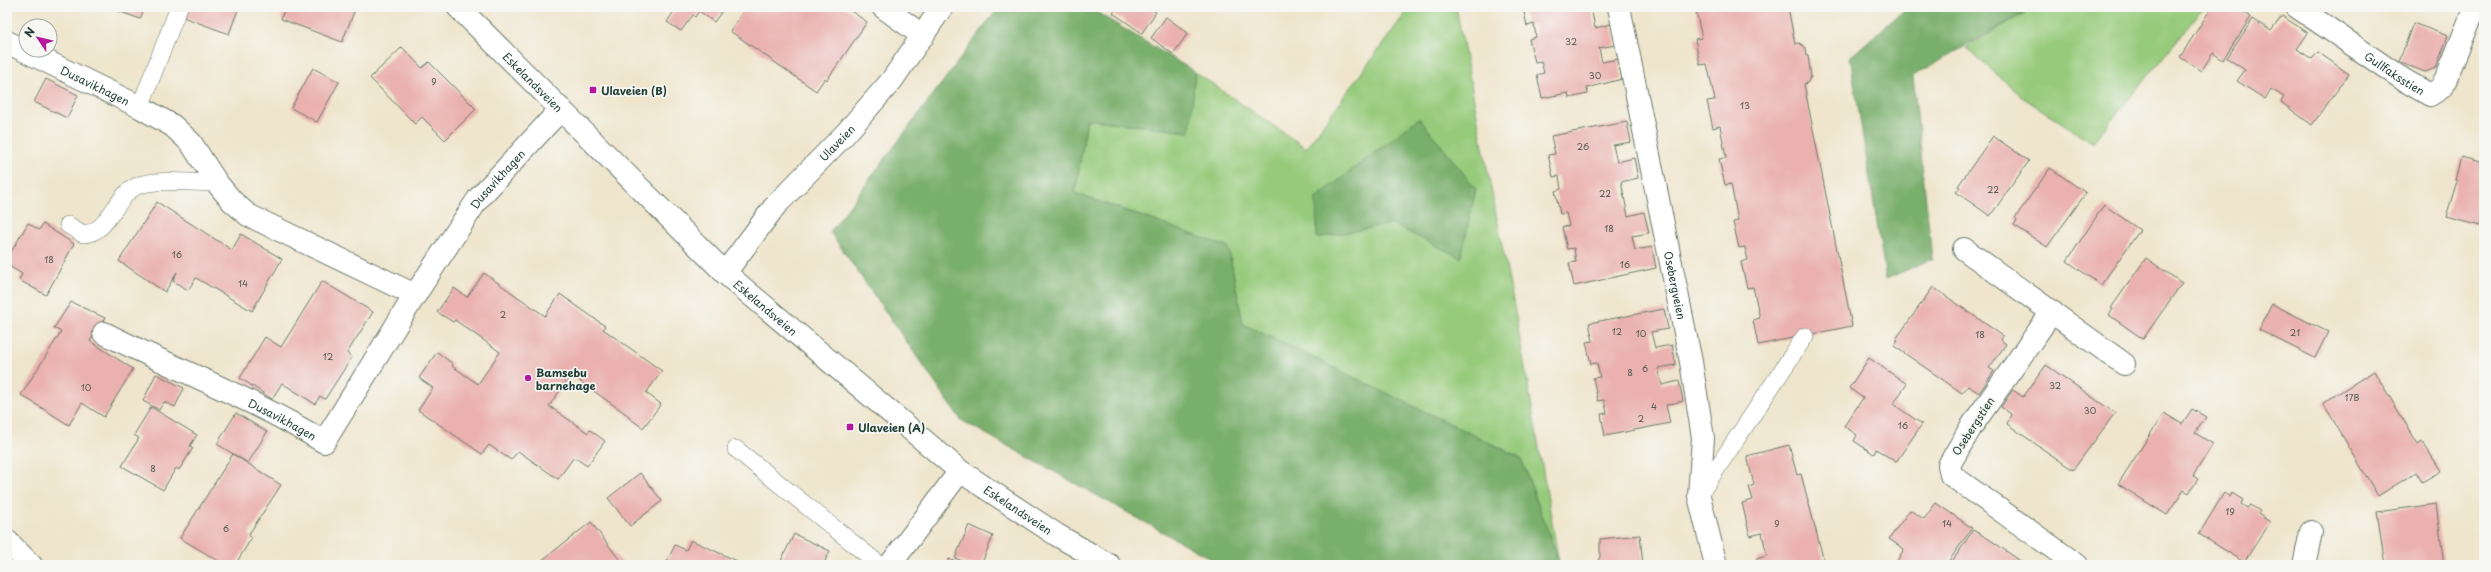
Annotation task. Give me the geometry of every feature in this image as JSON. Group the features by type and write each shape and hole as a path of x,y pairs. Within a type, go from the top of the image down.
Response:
{"street":[{"name":"Eskelandsveien","path":"458,7 725,273 960,471 1056,535 1109,565"},
{"path":"883,7 923,36"},
{"name":"Ulaveien","path":"725,273 775,206 846,134 892,80 942,7"},
{"name":"Osebergveien","path":"1619,7 1691,362 1703,438 1699,496 1716,565"},
{"name":"Gullfaksstien","path":"2297,7 2411,84 2430,95 2441,88 2446,79 2475,7"},
{"name":"Dusavikhagen","path":"7,42 140,107 173,126 190,143 217,183 232,201 248,215 415,295"},
{"name":"Dusavikhagen","path":"104,333 184,373 264,408 324,442 415,295 478,199 561,109"},
{"path":"1964,249 2124,364"},
{"name":"Osebergstien","path":"2052,312 1970,427 1949,465 1951,475 2077,565"},
{"path":"890,565 960,471"},
{"path":"2304,565 2311,532"},
{"path":"7,541 31,565"}],"lane":[{"name":"Dusavikhagen","path":"140,107 179,7"},
{"path":"68,225 83,234 97,231 134,187 146,183 217,183"},
{"path":"1699,496 1805,336"},
{"path":"736,449 880,565"}],"green space":[{"path":"999,7 1088,7 1195,72 1190,132 1087,119 1075,193 1228,247 1243,324 1521,458 1559,562 1557,565 1222,565 961,420 830,232"},
{"path":"1410,7 1456,7 1516,317 1559,562 1521,458 1243,324 1228,247 1075,193 1087,119 1189,132 1195,72 1306,148"},
{"path":"1910,7 2034,7 1913,76 1932,259 1886,279 1850,57 1902,12"},
{"path":"2034,7 2204,7 2093,143 2025,99 1966,48"},
{"path":"1419,118 1476,189 1461,258 1392,224 1317,238 1316,198"}],"building":[{"path":"108,7 145,7 140,19"},
{"path":"187,7 239,7 229,34 183,17"},
{"path":"285,7 356,7 342,42 281,19"},
{"path":"677,7 725,7 714,22 699,11 695,17 693,15 681,31 667,22"},
{"path":"746,7 845,7 867,22 827,80 825,78 816,91 730,31"},
{"path":"1117,7 1148,7 1156,12 1142,33 1113,13"},
{"path":"1523,7 1591,7 1595,28 1611,24 1616,45 1599,48 1602,62 1618,59 1622,79 1587,88 1588,94 1569,98 1568,93 1542,98 1537,75 1544,73 1541,61 1535,62 1529,39 1536,37 1534,24 1527,26"},
{"path":"1695,7 1788,7 1795,44 1799,43 1805,47 1806,56 1808,56 1811,77 1807,83 1804,84 1852,326 1758,345 1753,320 1760,318 1753,287 1747,288 1741,262 1748,260 1745,247 1739,248 1733,222 1738,221 1731,184 1725,185 1719,159 1726,158 1720,126 1713,128 1707,101 1715,100 1707,64 1700,65 1695,39 1702,38"},
{"path":"2212,7 2236,7 2251,17 2223,60 2213,53 2201,71 2180,57"},
{"path":"2282,16 2308,33 2297,49 2312,59 2318,52 2349,74 2312,125 2281,102 2284,97 2271,89 2265,99 2237,81 2245,70 2227,58 2253,19 2271,31"},
{"path":"1166,17 1188,33 1173,54 1151,38"},
{"path":"2413,23 2448,36 2436,68 2425,72 2399,62"},
{"path":"402,47 422,68 429,62 476,109 445,140 422,117 415,124 370,78"},
{"path":"313,68 339,82 317,122 291,108"},
{"path":"46,79 78,95 67,118 34,102"},
{"path":"1627,122 1631,142 1613,145 1617,162 1634,158 1638,178 1621,182 1628,216 1644,212 1649,233 1632,236 1635,250 1652,247 1656,268 1574,286 1569,263 1576,262 1574,248 1567,249 1562,227 1569,226 1566,213 1560,214 1555,191 1561,189 1559,176 1553,177 1548,155 1555,154 1551,136"},
{"path":"1993,136 2029,161 1990,216 1956,192 1960,187 1958,186"},
{"path":"2461,157 2484,163 2484,212 2480,226 2446,217 2457,181 2455,180"},
{"path":"2050,168 2086,193 2047,247 2014,225 2017,220 2015,218"},
{"path":"157,202 232,250 241,234 282,259 252,311 196,278 188,290 173,281 177,272 165,292 119,261"},
{"path":"2104,205 2140,230 2101,285 2067,261"},
{"path":"28,223 39,230 43,224 74,244 46,295 19,280 22,274 7,265 7,259"},
{"path":"2146,258 2182,283 2143,339 2109,315 2113,309 2111,308"},
{"path":"484,273 545,316 560,294 605,326 603,329 662,371 646,393 661,404 643,428 628,417 629,416 571,375 549,406 588,433 590,430 605,441 587,466 574,457 558,479 518,451 511,460 489,445 482,454 418,410 433,388 419,378 437,352 453,364 452,366 478,384 500,352 455,320 453,322 437,312 454,288 467,297"},
{"path":"322,281 373,312 347,353 352,357 325,399 320,396 315,404 282,383 272,399 240,378 265,337 281,347"},
{"path":"1933,287 2003,336 2001,340 2006,344 1989,368 1994,371 1979,393 1968,386 1962,393 1894,346 1898,340 1896,339"},
{"path":"71,302 105,318 90,341 133,369 104,417 82,403 69,425 21,395 61,332 54,328"},
{"path":"2272,304 2328,332 2315,358 2259,330"},
{"path":"1664,309 1668,329 1651,332 1655,348 1672,345 1676,365 1658,368 1662,385 1679,381 1683,401 1666,405 1670,423 1605,436 1601,414 1607,413 1604,400 1598,401 1593,378 1600,377 1597,363 1591,364 1586,342 1593,341 1589,323"},
{"path":"1869,358 1907,384 1893,404 1922,424 1896,462 1876,449 1874,454 1854,441 1857,435 1844,426 1863,398 1849,388"},
{"path":"2046,365 2115,413 2073,470 2007,424 2011,414 2001,407 2013,390 2023,397"},
{"path":"2374,371 2418,444 2422,441 2441,471 2422,482 2416,472 2378,496 2323,403"},
{"path":"156,374 184,388 175,407 164,402 159,410 143,401"},
{"path":"151,407 197,435 190,446 193,448 179,470 176,468 163,490 122,466 139,438 134,435"},
{"path":"2192,409 2206,417 2195,433 2213,444 2193,476 2198,479 2189,493 2184,490 2167,515 2118,484 2164,413 2182,424"},
{"path":"236,413 267,432 248,463 217,444"},
{"path":"1789,445 1797,475 1801,474 1825,565 1758,565 1756,559 1767,556 1762,533 1750,536 1742,503 1753,500 1749,487 1754,485 1747,456"},
{"path":"233,454 281,485 249,534 251,539 235,565 225,565 180,538"},
{"path":"640,473 662,501 630,526 608,498"},
{"path":"2224,493 2230,497 2232,493 2243,500 2241,504 2247,508 2250,505 2260,511 2258,514 2270,522 2244,562 2199,534"},
{"path":"1936,503 1972,528 1946,565 1903,565 1897,561 1904,549 1889,539 1910,510 1924,519"},
{"path":"2436,504 2444,565 2385,565 2377,512"},
{"path":"591,522 622,563 620,565 536,565"},
{"path":"969,525 993,536 981,565 971,565 955,558"},
{"path":"1973,530 1989,539 2026,565 1950,565"},
{"path":"794,534 830,551 823,565 779,565"},
{"path":"1640,535 1643,565 1596,565 1600,557 1600,539"},
{"path":"691,540 737,561 735,565 665,565 675,545 686,550"},
{"path":"949,559 963,565 946,565"}],"place":[{"name":"Ulaveien (B)","path":"593,90"},
{"name":"Bamsebu barnehage","path":"528,378"},
{"name":"Ulaveien (A)","path":"850,427"}]}
